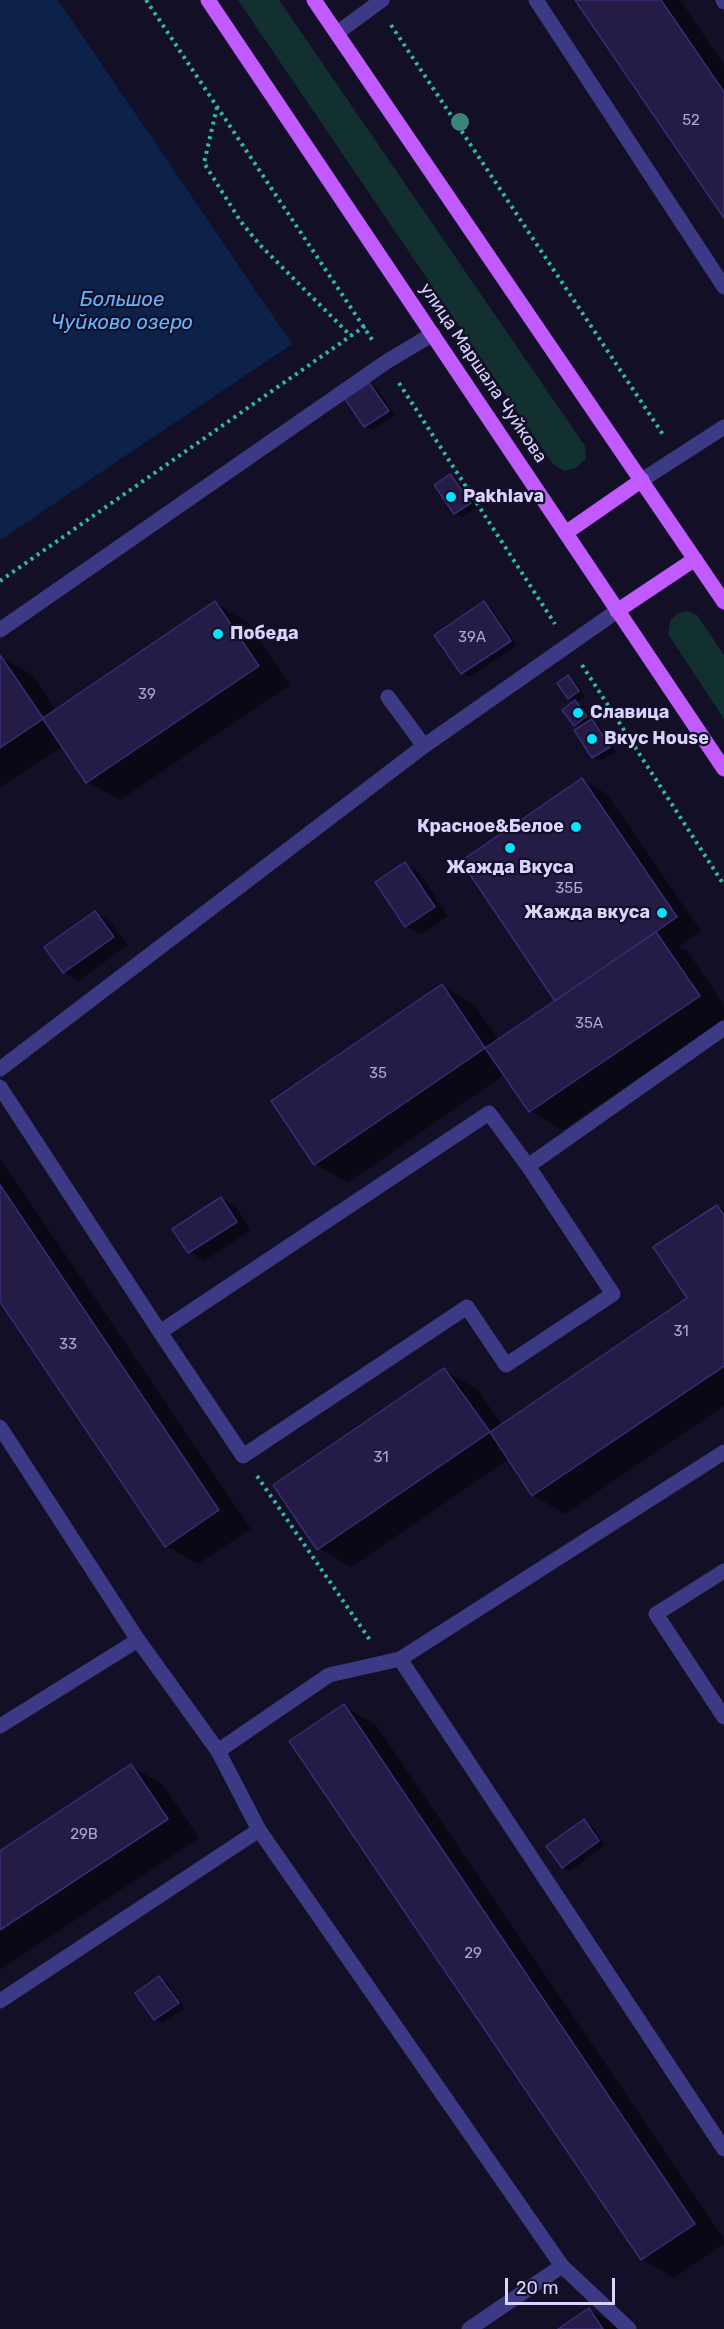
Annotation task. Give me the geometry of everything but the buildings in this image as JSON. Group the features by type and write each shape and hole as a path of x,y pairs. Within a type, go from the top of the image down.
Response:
{"main road":[{"name":"улица Маршала Чуйкова","path":"208,0 724,769"},
{"path":"314,0 724,602"},
{"path":"567,532 642,480"},
{"path":"617,610 695,560"}],"lane":[{"path":"337,33 382,0"},
{"path":"536,0 724,287"},
{"path":"0,630 386,362 433,334"},
{"path":"642,480 724,427"},
{"path":"0,1069 424,746 617,610"},
{"path":"388,697 424,746"},
{"path":"528,1166 724,1028"},
{"path":"0,1087 160,1332 243,1456 467,1307 506,1365 613,1294 528,1166 489,1113 160,1332"},
{"path":"0,1427 138,1640 218,1751 259,1830 562,2266 629,2329"},
{"path":"218,1751 329,1675 393,1661 724,1452"},
{"path":"724,1571 656,1614 724,1717"},
{"path":"0,1726 138,1640"},
{"path":"393,1661 724,2149"},
{"path":"0,2001 259,1830"},
{"path":"469,2329 562,2266"}],"path":[{"path":"146,0 364,326 724,885"},
{"path":"390,18 391,27 665,437"},
{"path":"217,106 204,163 241,222 260,245 351,336"},
{"path":"0,581 364,326"},
{"path":"243,1456 393,1661"}],"green space":[{"path":"238,0 279,0 585,446 586,458 576,468 564,471 553,464"},
{"path":"688,611 697,615 724,655 724,719 668,634 670,621 678,613"}],"water":[{"name":"Большое Чуйково озеро","path":"0,0 58,0 292,344 0,540"}],"place":[{"name":"Pakhlava","path":"451,497"},
{"name":"Победа","path":"218,634"},
{"name":"Славица","path":"578,713"},
{"name":"Вкус House","path":"592,739"},
{"name":"Красное&Белое","path":"576,827"},
{"name":"Жажда Вкуса","path":"510,848"},
{"name":"Жажда вкуса","path":"662,913"}]}
